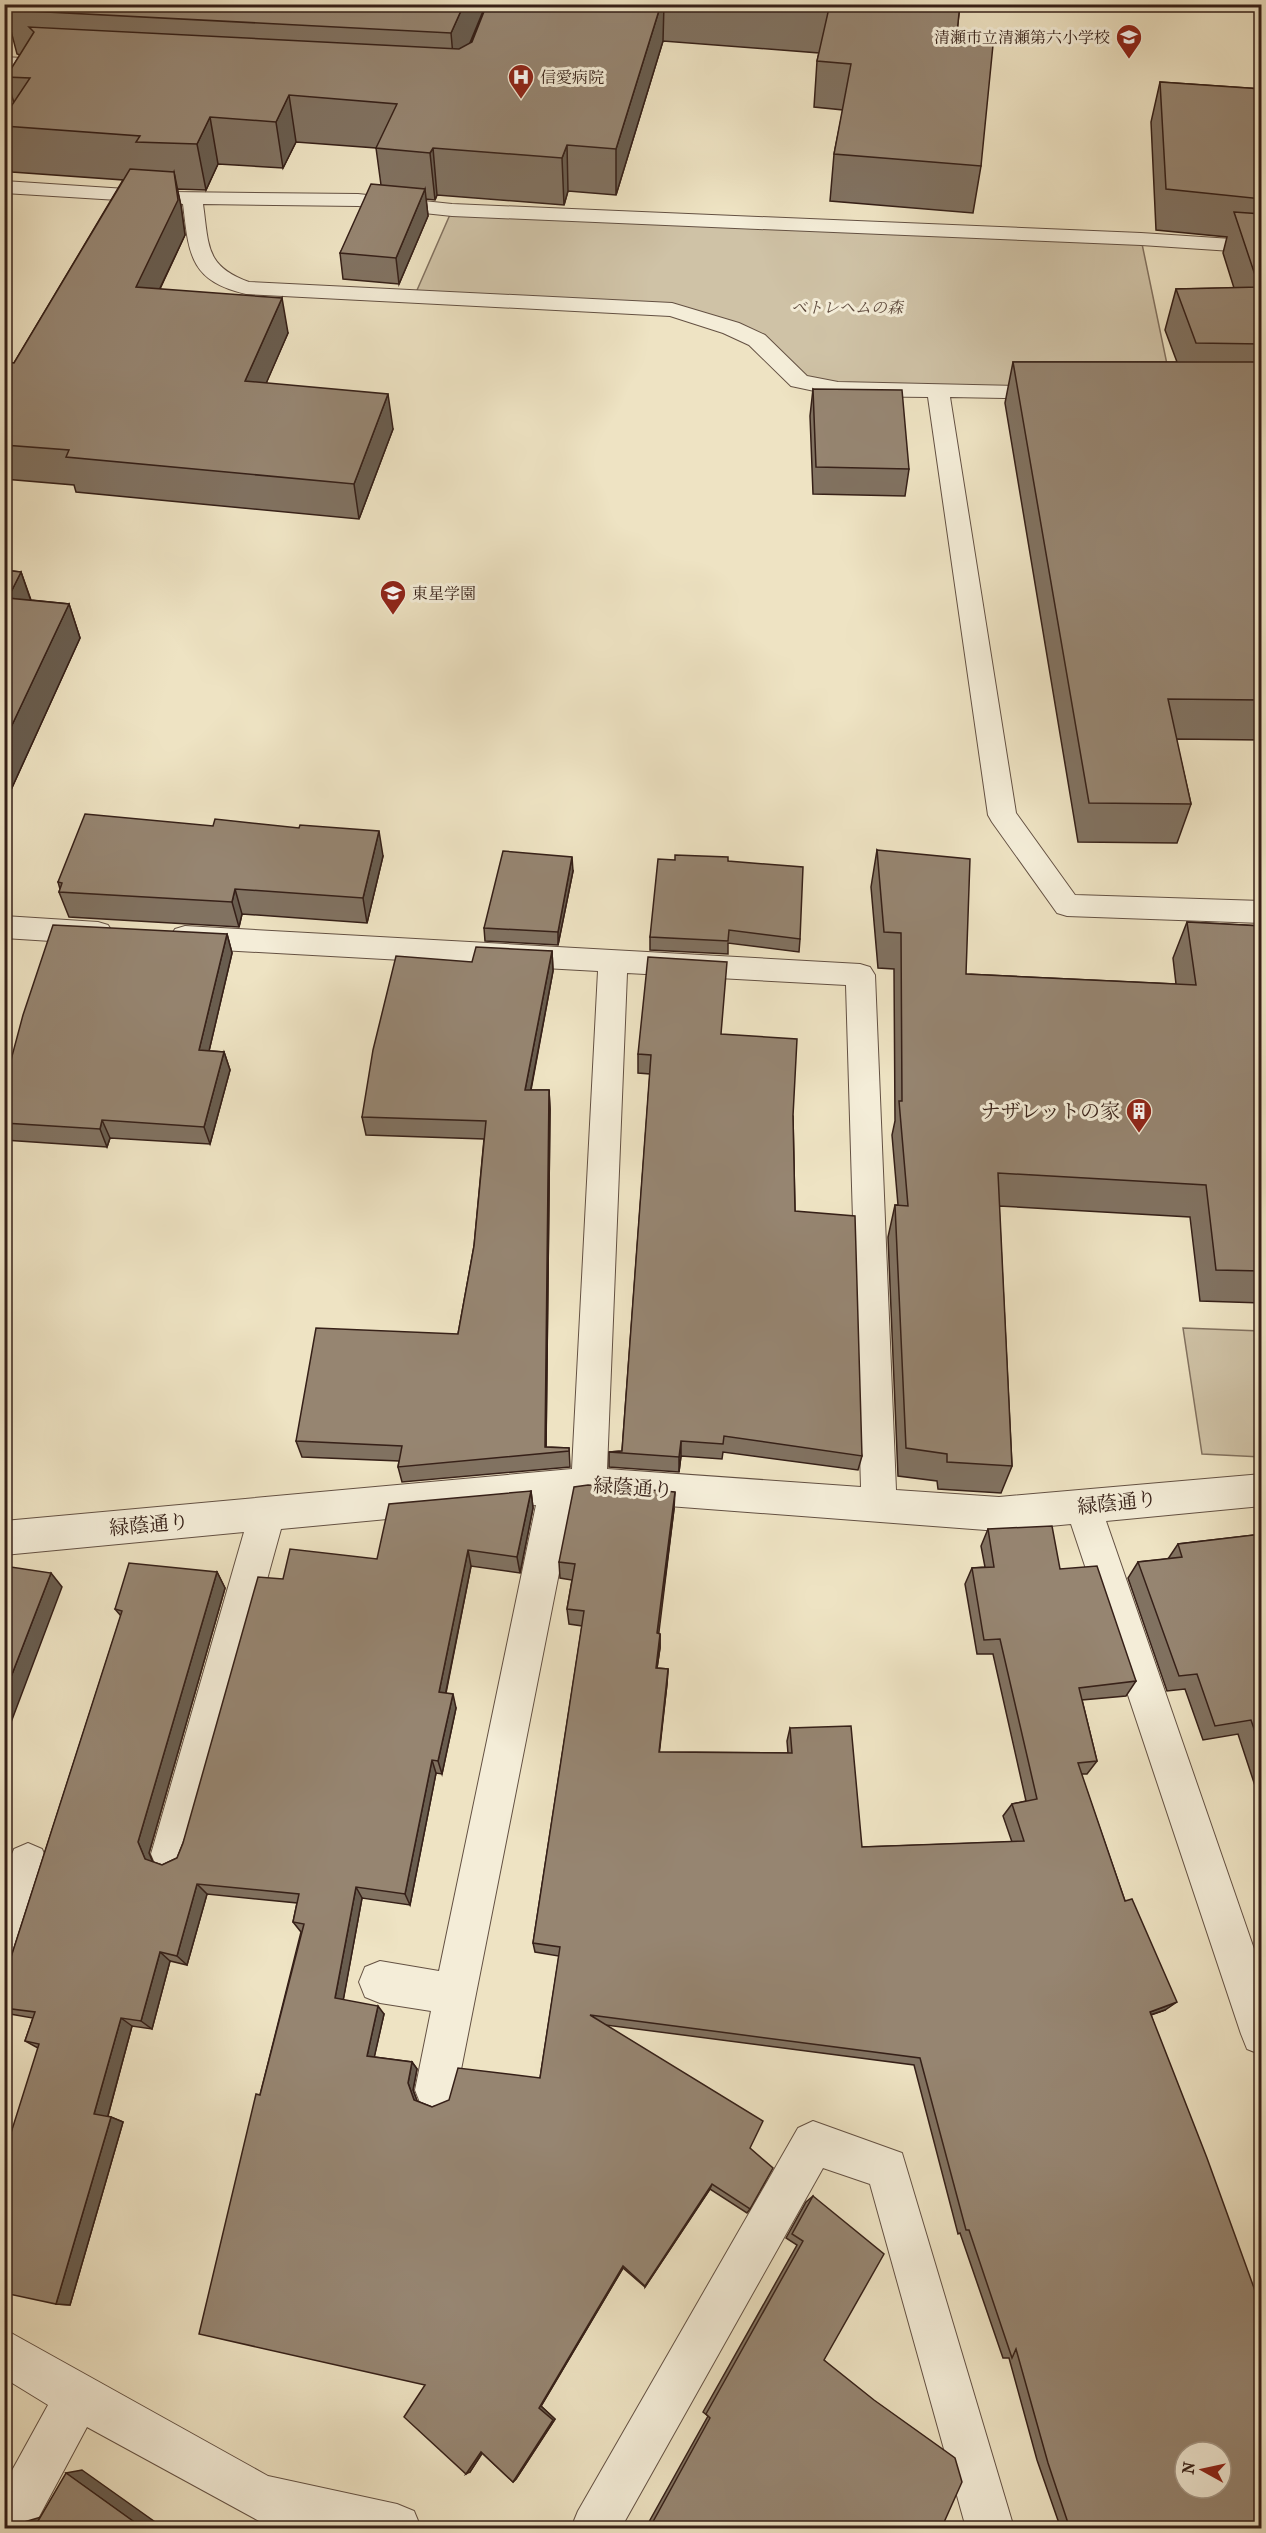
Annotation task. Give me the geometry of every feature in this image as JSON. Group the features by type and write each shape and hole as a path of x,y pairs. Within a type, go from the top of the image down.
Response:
{"street":[{"path":"4,63 75,67"},
{"path":"4,187 192,198 358,200 452,210 1142,238 1262,247"},
{"path":"192,198 202,263 220,280 246,288 672,310 704,318 757,340 799,381 838,389 1078,392"},
{"path":"938,390 1002,815 1067,905 1262,912"},
{"path":"4,927 124,934"},
{"path":"159,936 860,975 879,1506"},
{"path":"436,2090 573,1485 613,962"},
{"name":"緑蔭通り","path":"4,1538 573,1485 999,1514 1262,1490"},
{"path":"1083,1507 1262,2034"},
{"path":"171,1854 267,1515"},
{"path":"4,1938 28,1863"},
{"path":"380,1982 456,1995"},
{"path":"595,2529 813,2143 887,2168 990,2529"},
{"path":"4,2352 78,2397 261,2498 397,2529"},
{"path":"7,2529 78,2397"}],"green space":[{"name":"ベトレヘムの森","path":"452,210 1141,239 1173,393 838,389 799,381 780,363 704,318 414,297"},
{"path":"1183,1328 1261,1331 1261,1457 1202,1454"}],"building":[{"path":"8,4 464,4 451,33 8,10 5,8"},
{"path":"487,4 661,4 616,149 567,145 562,158 433,148 430,153 376,148 397,104 289,95 276,122 210,117 197,144 136,142 140,136 4,126 4,117 30,78 6,77 34,32 29,27 459,49 472,42"},
{"path":"786,4 960,4 956,42 993,45 981,166 834,154 851,64 817,61 829,8"},
{"path":"1160,82 1262,89 1262,199 1166,189"},
{"path":"130,169 174,172 178,200 136,287 282,298 245,381 388,394 354,484 66,457 69,450 4,445 4,362 14,363"},
{"path":"371,184 425,189 396,258 340,253"},
{"path":"1234,212 1262,214 1262,344 1196,343 1176,289 1259,287"},
{"path":"1013,362 1262,362 1262,700 1168,699 1191,804 1089,803"},
{"path":"813,389 902,390 909,469 816,467"},
{"path":"4,570 21,572 8,598 69,604 4,742"},
{"path":"85,814 213,826 215,819 299,828 300,825 379,831 363,898 235,889 232,902 59,892 62,883 58,882"},
{"path":"877,850 970,859 966,974 1196,985 1187,922 1262,926 1262,1271 1216,1270 1206,1185 998,1173 1012,1466 947,1462 947,1454 906,1448 895,1205 908,1206 899,1101 902,1101 901,933 884,932"},
{"path":"503,851 572,857 558,932 484,928"},
{"path":"675,855 728,857 728,861 803,867 800,939 729,930 728,941 650,937 658,859 675,860"},
{"path":"53,925 227,934 199,1050 224,1052 204,1127 102,1120 100,1129 4,1123 4,1086 23,1015"},
{"path":"476,947 552,951 525,1090 549,1090 545,1447 569,1448 569,1451 398,1467 402,1446 296,1441 316,1328 458,1334 474,1246 486,1121 362,1117 373,1050 396,956 472,962"},
{"path":"648,957 727,962 721,1034 797,1039 793,1116 795,1211 855,1216 862,1456 724,1436 723,1444 681,1441 679,1457 609,1452 622,1451 651,1055 638,1054"},
{"path":"588,1485 675,1492 657,1633 660,1634 656,1668 668,1669 659,1752 792,1753 790,1728 851,1726 862,1847 1024,1841 1012,1804 1037,1799 1000,1639 984,1640 972,1568 994,1567 988,1529 1052,1526 1060,1569 1097,1566 1136,1681 1079,1688 1097,1761 1078,1763 1125,1901 1132,1899 1177,2002 1150,2012 1207,2158 1262,2310 1262,2327 1255,2329 1262,2345 1262,2528 1070,2529 1048,2463 1016,2349 1012,2358 969,2230 966,2230 920,2058 590,2015 763,2121 750,2148 773,2168 750,2209 712,2184 645,2286 623,2266 539,2408 553,2420 513,2482 481,2452 466,2474 404,2417 425,2385 199,2334 256,2094 260,2095 304,1924 293,1922 299,1894 197,1884 177,1956 160,1952 141,2021 121,2018 94,2114 111,2117 56,2304 4,2293 4,2155 39,2044 25,2041 35,2012 4,2008 4,1979 122,1611 115,1609 129,1563 217,1572 138,1842 145,1859 162,1865 177,1858 183,1843 258,1577 283,1579 290,1549 377,1559 389,1504 531,1491 517,1557 468,1550 439,1692 453,1694 438,1761 432,1760 405,1894 356,1887 335,1998 378,2006 367,2056 412,2062 408,2083 414,2100 432,2107 449,2100 458,2068 540,2078 560,1947 533,1943 584,1611 567,1609 575,1564 559,1562 574,1487"},
{"path":"1262,1534 1262,1752 1251,1720 1215,1726 1197,1674 1179,1676 1138,1562 1182,1557 1178,1544"},
{"path":"4,1566 51,1573 4,1695"},
{"path":"813,2196 884,2254 824,2360 874,2400 955,2458 962,2482 941,2529 649,2529 710,2418 706,2414 803,2241 792,2234"},
{"path":"66,2473 144,2529 20,2529 24,2522 34,2528"}],"place":[{"name":"清瀬市立清瀬第六小学校","path":"1129,60"},
{"name":"信愛病院","path":"521,100"},
{"name":"東星学園","path":"393,616"},
{"name":"ナザレットの家","path":"1139,1134"}]}
